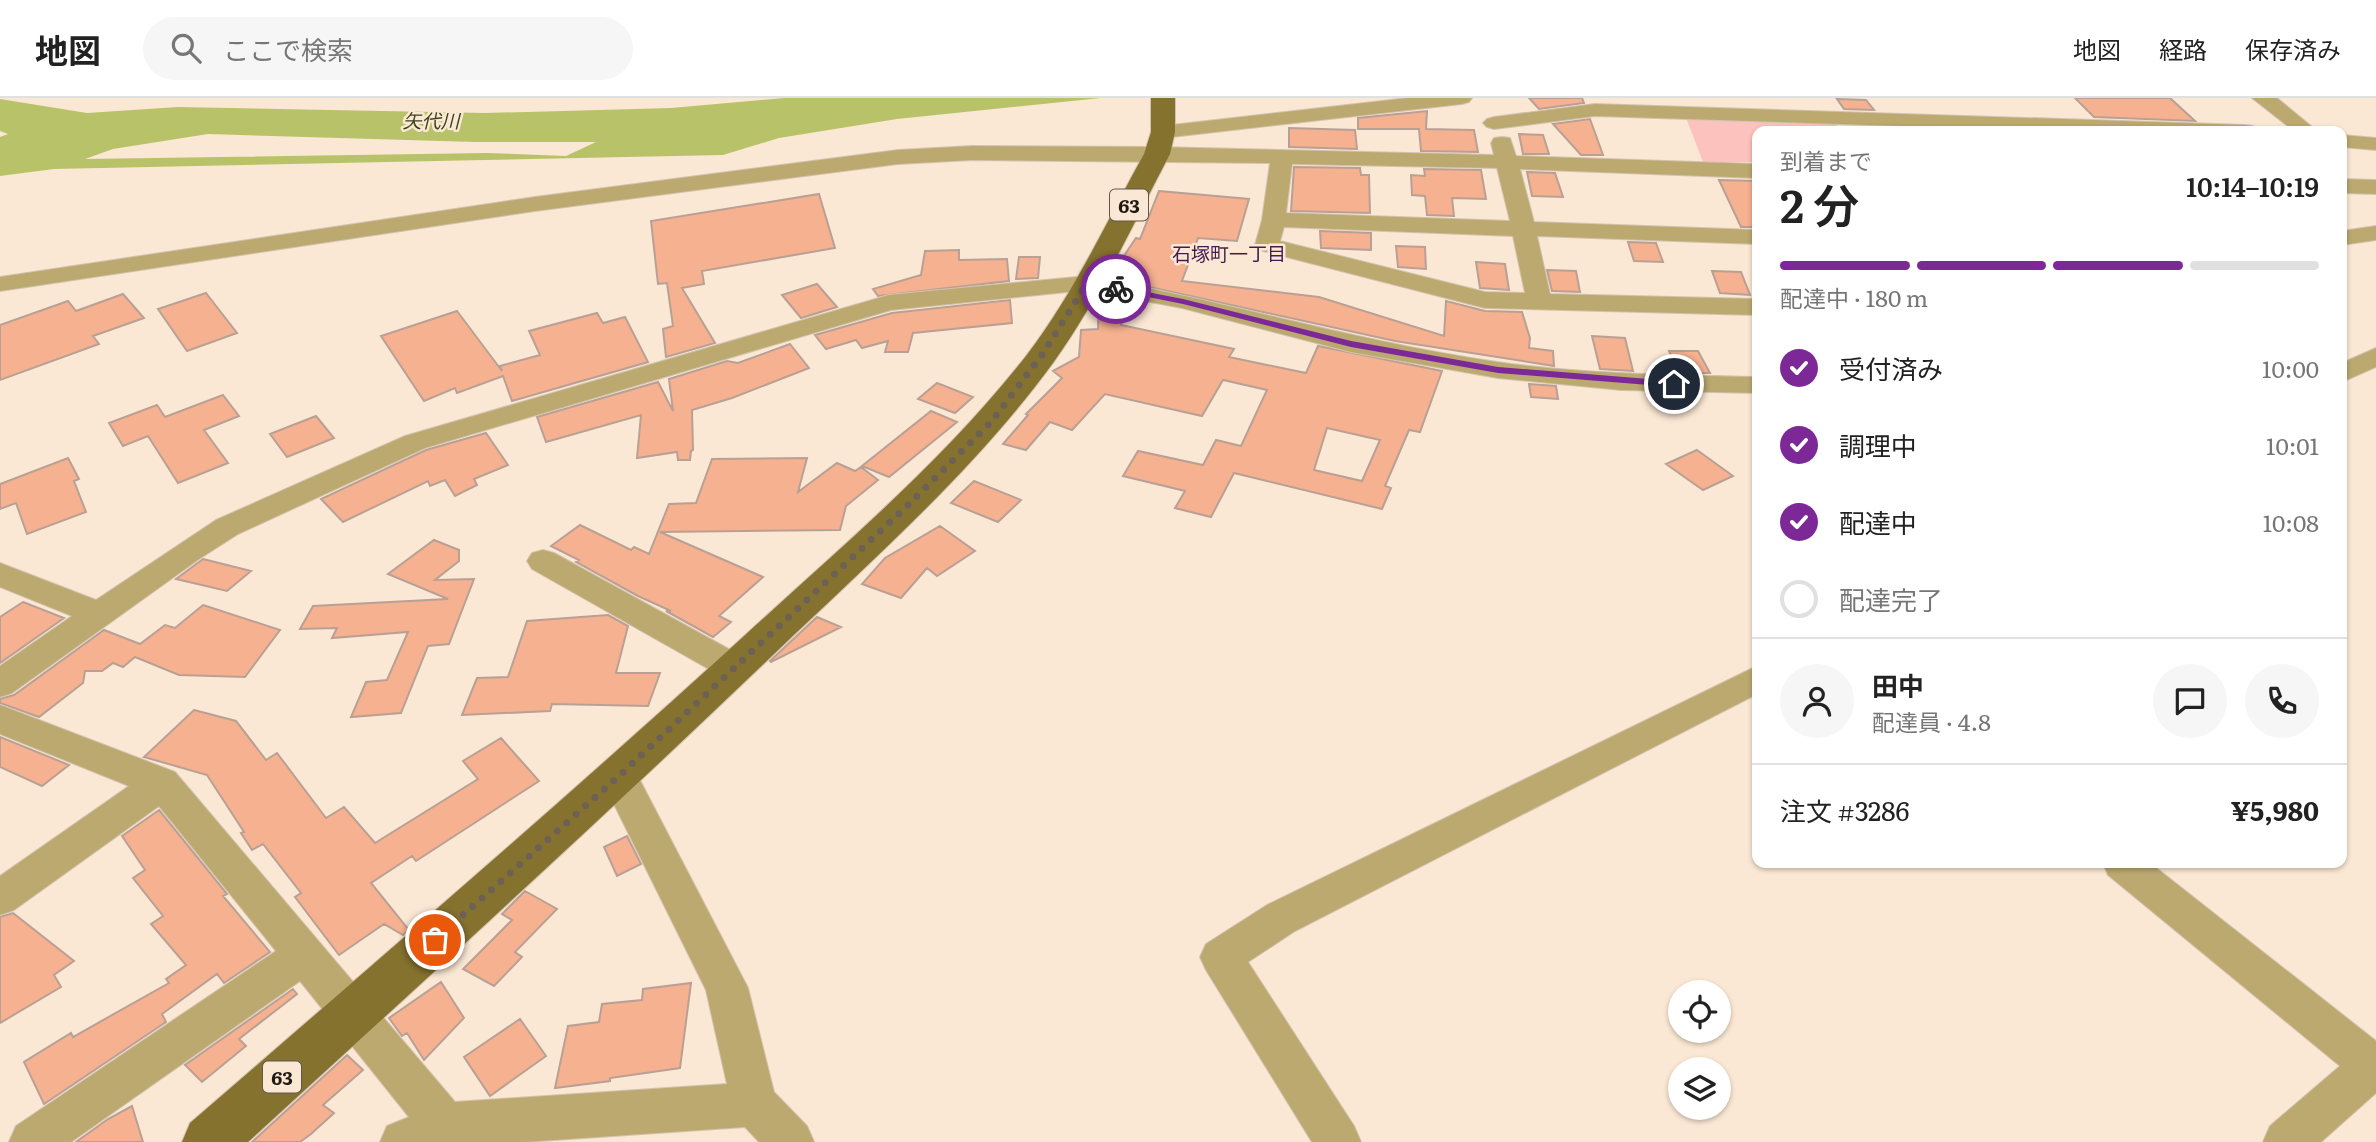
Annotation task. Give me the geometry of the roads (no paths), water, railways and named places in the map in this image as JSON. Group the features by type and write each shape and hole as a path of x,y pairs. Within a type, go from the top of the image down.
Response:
{"main road":[{"name":"63","path":"209,1142 619,776 906,507 991,422 1042,355 1087,283 1161,137 1163,98"}],"street":[{"path":"0,284 535,204 898,157 1161,137 1462,98"},
{"path":"1472,98 1494,123 1508,162 1539,301"},
{"path":"2262,98 2278,107 2300,126"},
{"path":"2019,107 2036,126"},
{"path":"1494,123 1595,110 1969,126"},
{"path":"1161,137 1282,158 1508,162 1752,171"},
{"path":"2347,141 2376,144"},
{"path":"1282,158 1267,245 1485,300 1752,307"},
{"path":"2347,186 2376,187"},
{"path":"1273,220 1752,237"},
{"path":"2347,237 2376,233"},
{"path":"0,684 227,527 415,442 889,303 1087,283 1183,301 1351,344 1498,370 1621,382 1752,385"},
{"path":"2347,372 2373,360"},
{"path":"543,561 733,667"},
{"path":"0,574 99,614"},
{"path":"1338,1142 1221,957 1281,918 1752,682"},
{"path":"0,719 162,783 453,1134"},
{"path":"619,776 727,988 754,1104 791,1142"},
{"path":"0,898 162,783"},
{"path":"2128,868 2375,1065 2286,1142"},
{"path":"32,1142 304,955"},
{"path":"403,1142 453,1134 754,1104"}],"water":[{"name":"矢代川","path":"784,98 1101,98 897,119 779,138 723,155 54,169 0,176 0,137 8,134 0,131 0,99 87,113 178,107 485,113 671,108","holes":["208,134 475,142 596,142 566,156 487,153 85,159 113,149"]}],"district":[{"name":"石塚町一丁目","path":"1229,253"}]}
